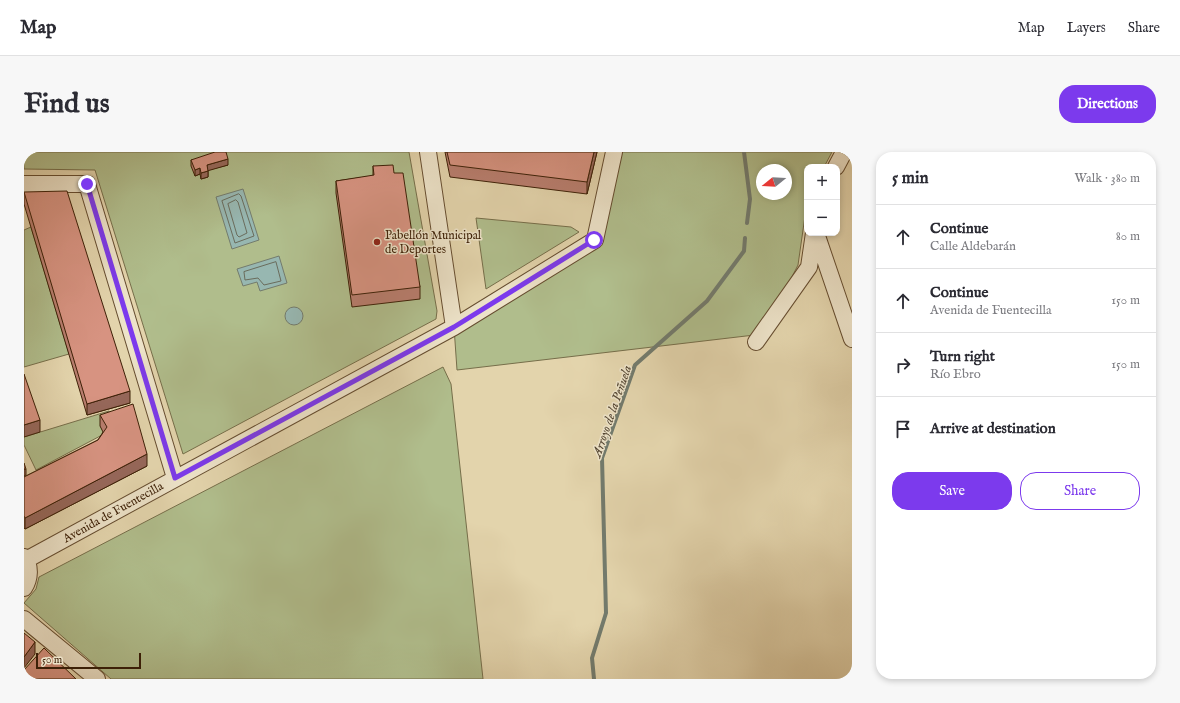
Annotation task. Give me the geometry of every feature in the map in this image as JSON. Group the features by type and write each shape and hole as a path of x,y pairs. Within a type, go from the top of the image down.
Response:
{"street":[{"path":"428,152 454,327"},
{"name":"Avenida de Fuentecilla","path":"25,559 454,327 594,240 614,152"},
{"path":"838,164 844,152"},
{"path":"24,184 87,184 175,478"},
{"path":"756,342 809,267 814,236"},
{"path":"816,236 852,340"},
{"path":"24,588 29,578 29,569 25,559"},
{"path":"24,619 97,679"}],"green space":[{"path":"24,152 409,152 437,311 436,319 183,454 95,170 24,169"},
{"path":"614,152 832,152 826,164 804,164 804,223 798,265 763,334 457,370 454,327 595,240"},
{"path":"476,218 571,227 579,232 486,289"},
{"path":"31,227 69,354 24,367 24,230"},
{"path":"443,367 451,384 483,679 111,679 24,603 36,589 39,577"},
{"path":"109,411 115,423 104,434 36,470 24,445 24,437"}],"water":[{"path":"243,189 259,240 232,249 216,197"},
{"path":"279,256 287,283 260,291 257,282 243,286 237,269"},
{"path":"294,307 300,310 303,316 300,322 294,325 288,322 285,316 288,310"}],"building":[{"path":"215,152 226,152 228,159 207,165 208,171 201,173 200,168 195,170 191,160"},
{"path":"447,152 594,152 587,182 450,165"},
{"name":"Pabellón Municipal de Deportes","path":"393,165 394,173 403,173 420,287 352,295 336,181 374,175 373,166"},
{"path":"67,191 130,391 87,404 24,192"},
{"path":"24,374 40,420 24,425"},
{"path":"133,404 147,454 25,518 24,477 98,440 107,427 100,415"},
{"path":"24,633 35,642 24,657"},
{"path":"44,648 76,679 24,679 24,670"}],"waterway":[{"name":"Arroyo de la Peñuela","path":"744,152 750,199 747,223"},
{"name":"Arroyo de la Peñuela","path":"594,679 592,658 606,613 602,458 635,365 707,301 744,251 745,238"}],"place":[{"name":"Pabellón Municipal de Deportes","path":"377,242"}],"route":[{"path":"87,184 175,478 454,327 594,240"}]}
